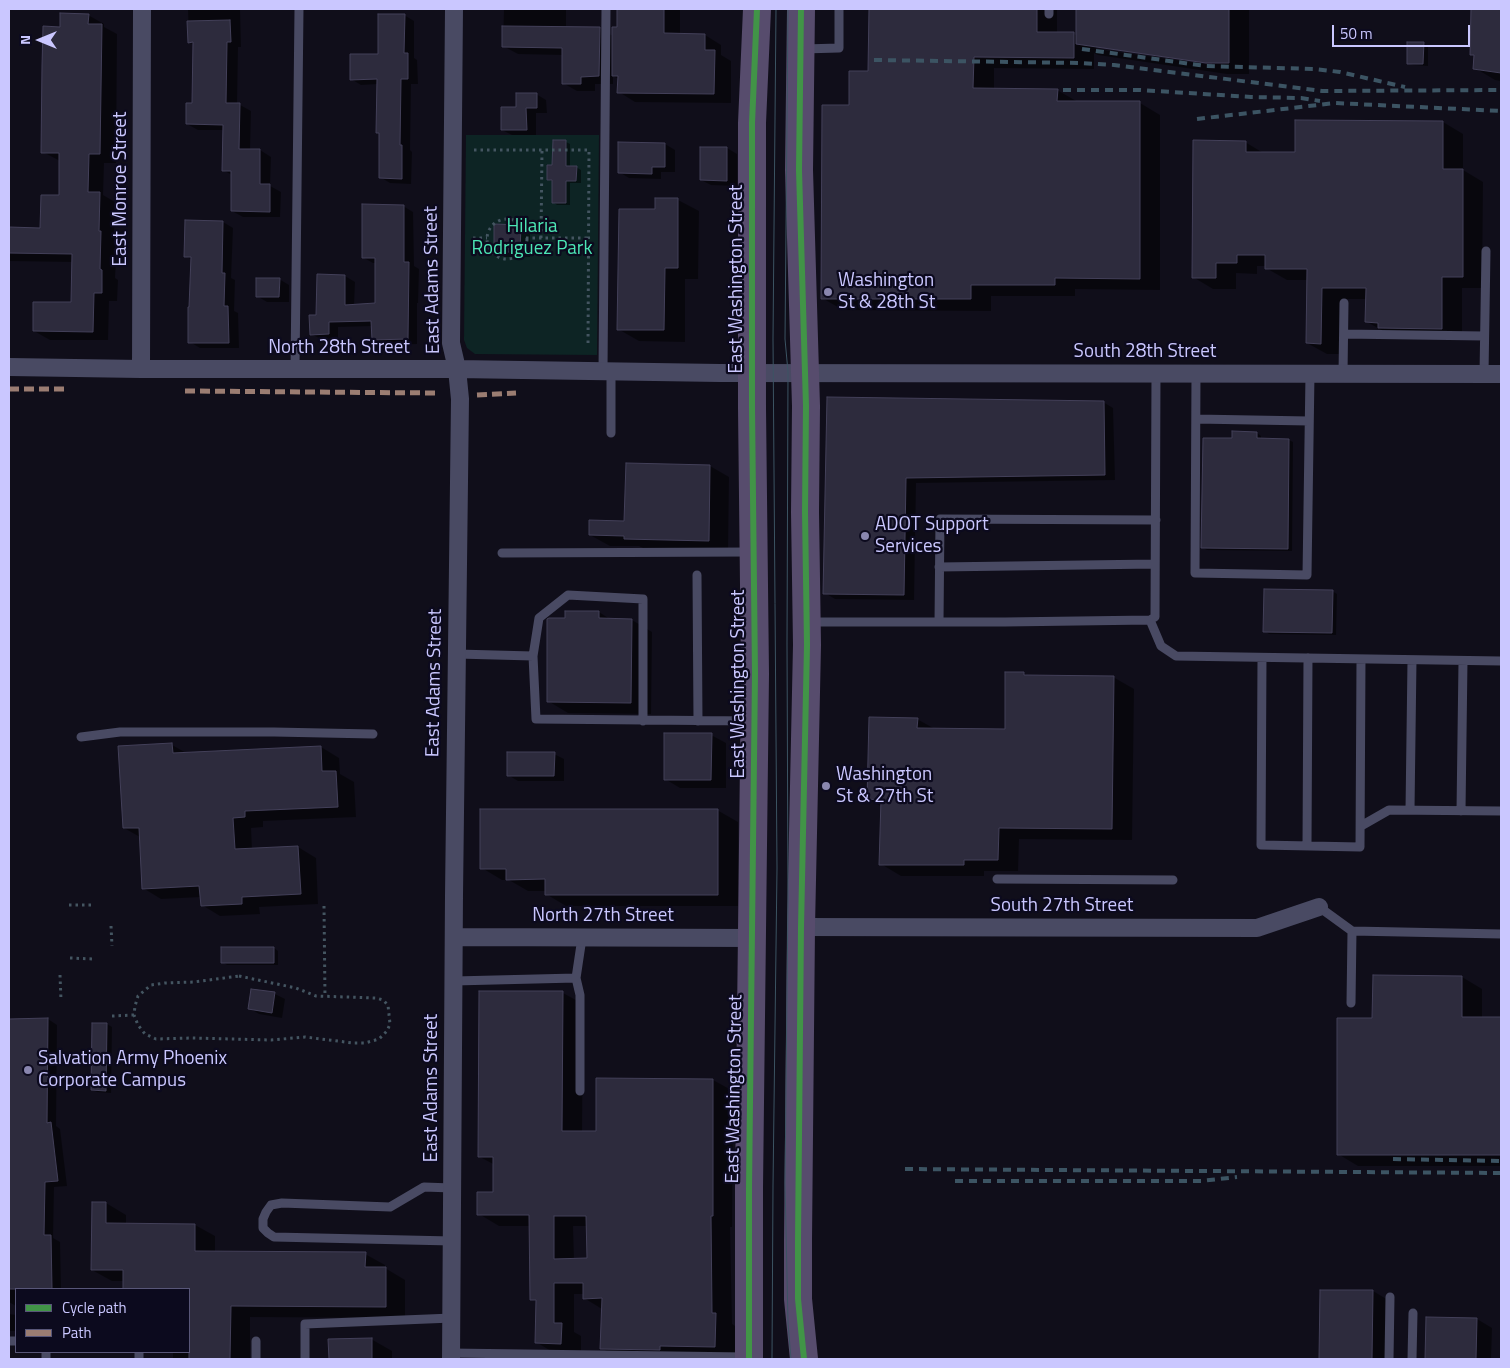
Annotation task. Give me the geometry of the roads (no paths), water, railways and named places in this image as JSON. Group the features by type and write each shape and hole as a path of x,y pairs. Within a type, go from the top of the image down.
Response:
{"main road":[{"name":"East Washington Street","path":"749,1358 749,1188 755,721 752,123 757,9"},
{"path":"801,9 797,372 806,406 806,622 798,1299 804,1359"}],"street":[{"name":"East Monroe Street","path":"141,369 142,9"},
{"name":"East Adams Street","path":"451,1356 460,399 457,369 451,343 454,9"},
{"name":"North 28th Street","path":"9,367 797,372"},
{"name":"South 28th Street","path":"797,372 1493,374"},
{"name":"South 27th Street","path":"801,927 1257,928 1319,906"},
{"name":"North 27th Street","path":"454,937 752,938"}],"lane":[{"path":"295,369 299,9"},
{"path":"606,9 607,371 611,433"},
{"path":"800,49 839,48 839,9"},
{"path":"1486,251 1484,336 1493,374"},
{"path":"1343,374 1344,303"},
{"path":"1344,334 1484,336"},
{"path":"806,622 1150,620 1156,617 1156,374"},
{"path":"1196,374 1196,573 1307,575 1310,374"},
{"path":"1196,419 1310,421"},
{"path":"939,622 940,519 1156,520"},
{"path":"502,553 754,552"},
{"path":"939,567 1156,564"},
{"path":"698,575 698,721"},
{"path":"643,721 643,599 568,595 539,618 533,656 536,719 643,721 755,721"},
{"path":"1150,620 1161,646 1176,656 1501,661"},
{"path":"457,654 533,656"},
{"path":"1262,658 1261,845 1360,847 1361,659"},
{"path":"1307,845 1308,658"},
{"path":"1410,810 1412,660"},
{"path":"1461,810 1462,661"},
{"path":"81,737 120,732 373,734"},
{"path":"1361,826 1389,810 1501,811"},
{"path":"997,879 1173,880"},
{"path":"1319,906 1352,931 1501,934"},
{"path":"1351,1003 1352,931"},
{"path":"580,1091 580,995 576,978 582,938"},
{"path":"454,981 576,978"},
{"path":"452,1188 424,1187 390,1206 282,1203 271,1205 263,1219 263,1228 274,1237 452,1241"},
{"path":"1389,1359 1390,1297"},
{"path":"1412,1359 1413,1313"},
{"path":"305,1359 305,1324 452,1318"},
{"path":"256,1342 256,1359"},
{"path":"451,1356 749,1358"}],"tram line":[{"path":"772,1359 777,868 773,339 776,9"},
{"path":"788,9 785,339 788,372 788,899 785,1183 788,1323 791,1359"}],"railway":[{"path":"1082,49 1206,66 1315,69 1340,72 1405,87"},
{"path":"874,60 1114,65 1322,91 1501,90"},
{"path":"1063,90 1140,90 1301,98 1320,101"},
{"path":"1197,119 1335,103 1501,111"},
{"path":"1393,1159 1501,1161"},
{"path":"905,1169 1501,1173"},
{"path":"955,1181 1201,1181 1237,1177"}],"place":[{"name":"Washington St & 28th St","path":"828,292"},
{"name":"ADOT Support Services","path":"865,536"},
{"name":"Washington St & 27th St","path":"826,786"},
{"name":"Salvation Army Phoenix Corporate Campus","path":"28,1070"}],"park label":[{"name":"Hilaria Rodriguez Park","path":"532,238"}]}
